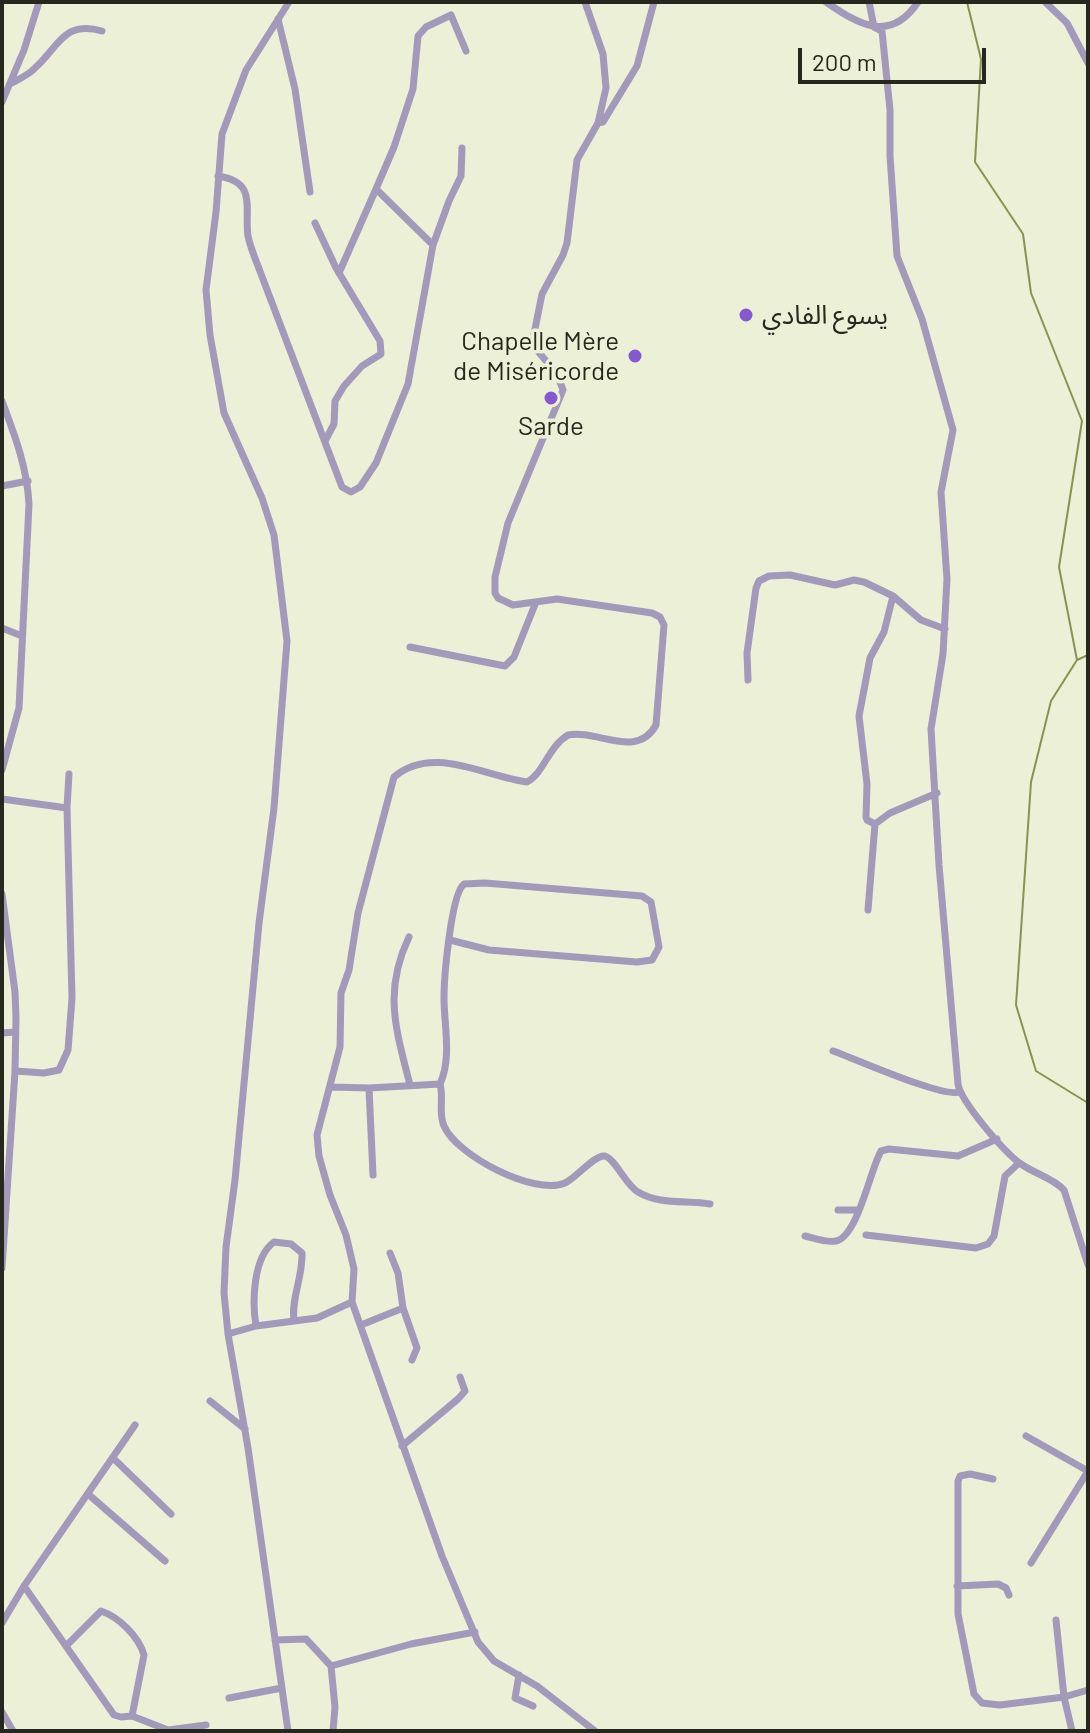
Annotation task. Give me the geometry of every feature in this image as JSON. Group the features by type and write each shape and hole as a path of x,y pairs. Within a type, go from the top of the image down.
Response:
{"street":[{"path":"2,102 39,2"},
{"path":"288,1731 224,1293 226,1247 269,852 287,641 274,535 262,498 224,413 210,335 206,290 222,134 255,54 289,2"},
{"path":"585,2 600,42 606,88 598,123 577,160 567,243 542,294 533,344 557,374 563,390 508,523 495,577 495,593 505,603 513,605 557,599 652,613 660,617 664,625 656,725 648,737 633,742 568,735 557,743 533,779 527,782 445,762 408,769 394,777 358,913 349,970 341,993 340,1047 317,1143 354,1269 352,1302 442,1556 475,1632 485,1653 595,1731"},
{"path":"598,123 603,122 637,66 654,2"},
{"path":"826,2 854,21 882,31 890,110 897,256 922,319 953,430 941,502 947,579 945,629 931,729 939,865 959,1092 1019,1163 1064,1190 1088,1265"},
{"path":"869,2 874,27"},
{"path":"874,27 900,21 918,2"},
{"path":"1045,2 1067,23 1088,63"},
{"path":"339,273 408,106 415,76 418,36 426,27 451,15 466,51"},
{"path":"278,19 295,89 310,192"},
{"path":"10,84 30,73 67,33 83,28 102,31"},
{"path":"218,176 237,182 246,193 250,246 342,487 347,491 356,490 376,463 408,384 433,245 461,176 462,148"},
{"path":"376,189 433,245"},
{"path":"315,223 339,273 380,341 381,354 362,366 344,386 335,401 334,424 325,441"},
{"path":"2,401 16,436 28,481 29,504 19,708 2,770"},
{"path":"2,486 28,481"},
{"path":"748,680 747,653 756,588 762,578 790,575 835,585 854,580 877,587 893,596 913,615 945,629"},
{"path":"875,824 866,817 867,784 859,716 870,658 884,632 893,596"},
{"path":"410,647 505,666 514,657 536,602"},
{"path":"2,628 22,636"},
{"path":"15,1071 44,1073 59,1070 68,1050 72,998 67,808 69,774"},
{"path":"868,910 875,824 890,813 937,793"},
{"path":"2,799 67,808"},
{"path":"450,940 489,950 637,962 652,960 659,947 651,902 642,896 471,882 460,887 457,892 450,940 444,995 446,1051 444,1076 440,1084 442,1122 452,1140 479,1162 517,1177 555,1186 574,1179 598,1157 604,1156 609,1158 627,1183 645,1196 710,1204"},
{"path":"2,894 15,992 15,1071 2,1268"},
{"path":"409,937 395,972 393,1010 410,1085"},
{"path":"2,1033 15,1032"},
{"path":"833,1051 925,1086 951,1094 959,1092"},
{"path":"331,1087 440,1084"},
{"path":"369,1088 373,1175"},
{"path":"2,1104 13,1101"},
{"path":"805,1236 828,1241 841,1239 850,1228 881,1151 889,1149 958,1156 983,1148 997,1139"},
{"path":"866,1235 976,1248 988,1244 994,1236 1005,1176 1019,1163"},
{"path":"838,1210 858,1210"},
{"path":"256,1326 255,1283 266,1248 274,1242 291,1244 302,1253 303,1271 294,1320"},
{"path":"390,1253 398,1273 403,1308 417,1348 412,1360"},
{"path":"228,1334 256,1326 317,1318 352,1302"},
{"path":"361,1325 403,1308"},
{"path":"402,1446 465,1391 460,1377"},
{"path":"210,1401 245,1429"},
{"path":"2,1623 135,1425"},
{"path":"1026,1436 1088,1471 1031,1563"},
{"path":"113,1458 171,1514"},
{"path":"993,1479 966,1474 960,1476 958,1481 958,1614 974,1694 982,1703 1000,1705 1064,1697 1088,1690"},
{"path":"88,1494 165,1561"},
{"path":"957,1586 998,1584 1006,1588 1009,1595"},
{"path":"24,1586 114,1715 132,1716 168,1730 206,1725"},
{"path":"66,1646 101,1611 111,1615 134,1637 144,1655 132,1716"},
{"path":"1056,1620 1064,1697 1072,1731"},
{"path":"331,1666 411,1644 475,1632"},
{"path":"275,1640 306,1639 331,1666 335,1707 333,1731"},
{"path":"519,1675 515,1698 533,1706"},
{"path":"229,1698 282,1688"},
{"path":"3,1717 13,1731"}],"waterway":[{"path":"967,2 981,59 975,162 1023,234 1031,293 1082,421 1059,567 1077,660"},
{"path":"1088,655 1077,660 1051,701 1031,782 1016,1005 1036,1071 1088,1103"}],"place":[{"name":"يسوع الفادي","path":"746,315"},
{"name":"Chapelle Mère de Miséricorde","path":"635,356"},
{"name":"Sarde","path":"551,398"}]}
